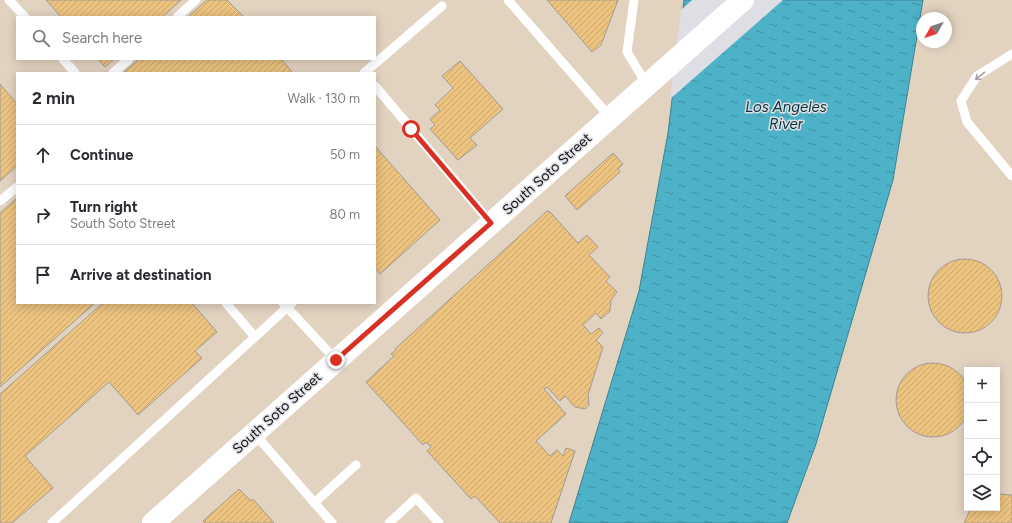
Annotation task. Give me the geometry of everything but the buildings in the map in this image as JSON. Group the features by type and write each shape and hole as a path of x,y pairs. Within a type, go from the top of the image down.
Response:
{"main road":[{"name":"South Soto Street","path":"156,522 336,360 743,0"}],"lane":[{"path":"9,0 23,16"},
{"path":"178,16 196,0"},
{"path":"508,0 610,117"},
{"path":"634,0 627,52 647,85"},
{"path":"365,72 442,6"},
{"path":"1012,54 977,76 961,101 967,122 1012,176"},
{"path":"63,60 74,72"},
{"path":"114,72 128,60"},
{"path":"376,87 491,223"},
{"path":"0,201 16,188"},
{"path":"227,304 255,337"},
{"path":"52,523 255,337 287,304 336,360"},
{"path":"254,433 332,523"},
{"path":"314,503 356,465"},
{"path":"389,523 416,498 439,523"}],"shaded area":[{"path":"0,0 1012,0 1012,523 0,523"}],"water":[{"name":"Los Angeles River","path":"684,0 923,0 921,12 916,12 916,42 893,180 816,444 787,523 569,523 639,291 668,133"}],"pier":[{"path":"692,0 783,0 670,99 681,10"}],"route":[{"path":"336,360 491,223 411,129"}]}
